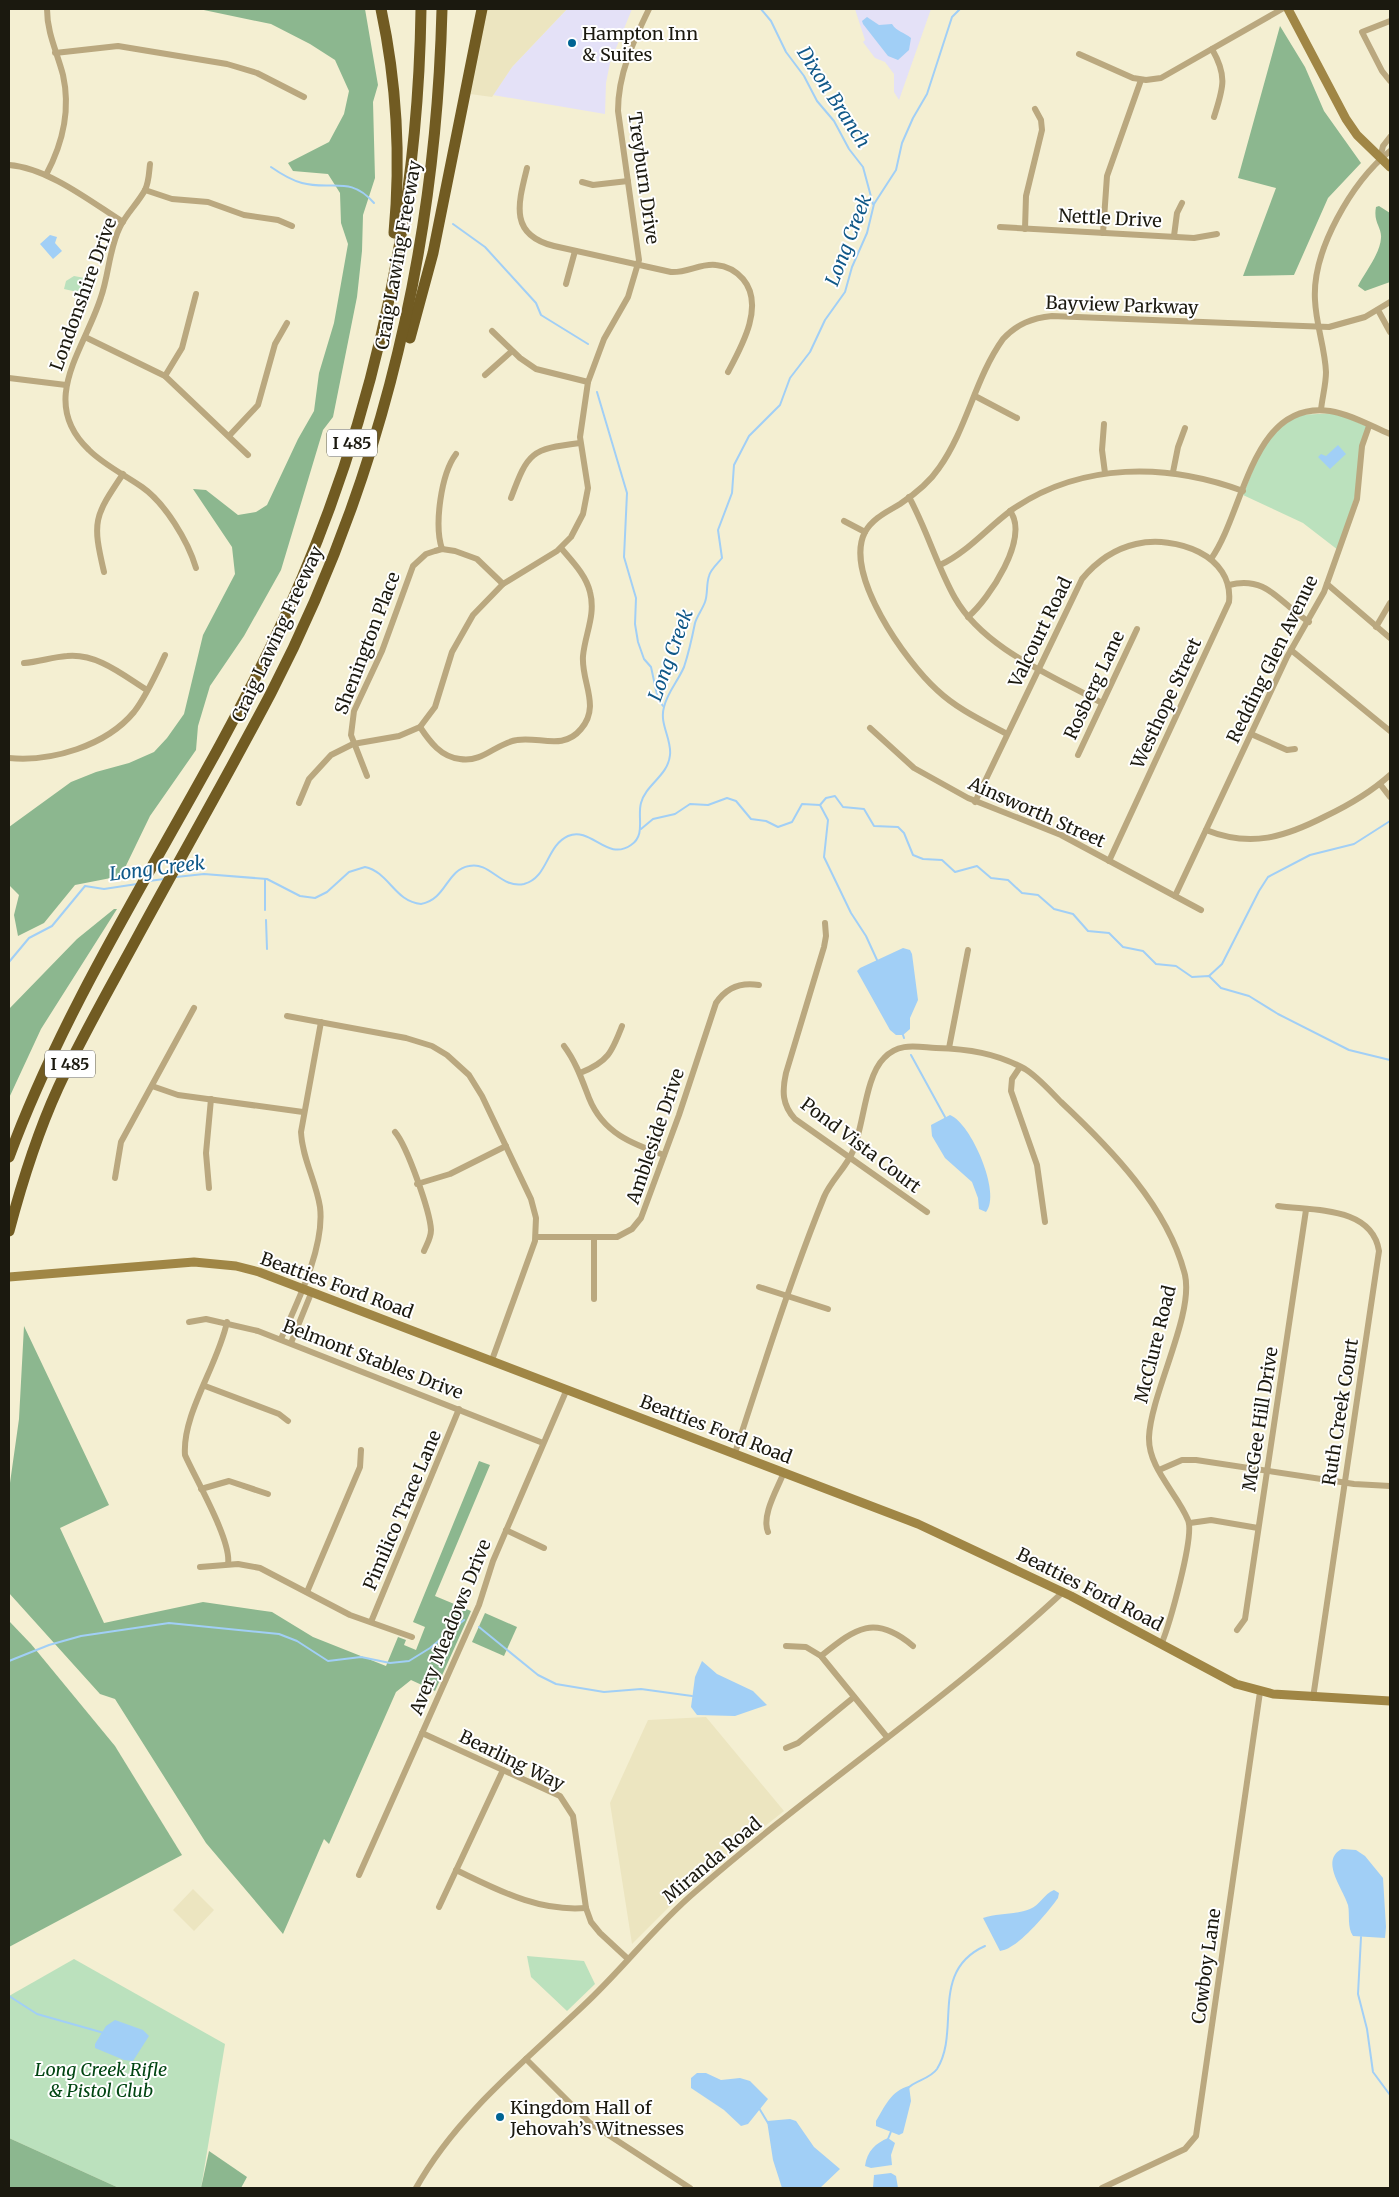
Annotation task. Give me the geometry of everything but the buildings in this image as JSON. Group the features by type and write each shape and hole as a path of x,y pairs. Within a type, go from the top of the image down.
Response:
{"highway":[{"path":"381,9 395,95 398,143 397,210 386,316"},
{"name":"Craig Lawing Freeway","path":"9,1157 37,1084 55,1047 245,698 306,568 356,432 386,316 400,244 412,161 418,87 421,9"},
{"name":"Craig Lawing Freeway","path":"9,1231 34,1149 58,1088 92,1020 271,693 319,592 360,487 389,391 416,277 431,175 437,116 442,9"},
{"path":"389,391 407,347 433,253 482,9"}],"main road":[{"path":"1288,9 1346,119 1357,135 1390,167"},
{"name":"Beatties Ford Road","path":"9,1277 163,1263 204,1263 236,1266 259,1272 308,1289 918,1524 1063,1592 1236,1684 1260,1692 1312,1698 1390,1702"}],"street":[{"path":"46,175 60,147 64,127 64,83 49,30 47,9"},
{"name":"Treyburn Drive","path":"420,727 434,707 452,652 465,627 480,606 503,584 561,548 575,530 586,503 587,479 580,443 581,418 588,382 604,339 628,297 639,264 640,250 628,181 618,95 621,76 630,48 649,9"},
{"path":"1079,54 1126,76 1141,80 1161,78 1282,9"},
{"path":"1390,21 1362,32 1382,71 1390,81"},
{"path":"55,53 118,46 218,62 252,71 304,97"},
{"path":"1212,49 1222,66 1224,77 1214,118"},
{"path":"1103,233 1106,176 1141,80"},
{"path":"1025,229 1026,196 1042,130 1041,120 1035,109"},
{"path":"1380,158 1383,146 1390,137"},
{"path":"1321,410 1326,375 1315,301 1315,280 1321,254 1348,200 1380,158 1390,151"},
{"name":"Londonshire Drive","path":"150,164 145,190 123,222 116,236 101,297 69,370 66,385 66,404 75,432 92,454 123,474 158,501 187,543 196,568"},
{"path":"9,165 24,167 46,175 123,222"},
{"path":"527,168 518,204 519,216 523,226 536,240 575,251 677,272 716,265 732,269 744,280 752,293 753,310 728,372"},
{"path":"582,182 592,185 628,181"},
{"path":"145,190 172,199 208,202 244,215 278,220 292,226"},
{"path":"1174,236 1177,213 1182,203"},
{"name":"Nettle Drive","path":"1000,227 1203,238 1218,234"},
{"path":"566,284 575,251"},
{"path":"165,376 182,348 196,294"},
{"name":"Bayview Parkway","path":"1007,734 948,699 909,661 890,631 864,578 859,557 865,532 880,515 909,497 939,469 1003,339 1018,326 1037,318 1052,316 1319,327 1348,323 1378,310 1390,302"},
{"path":"1378,310 1390,332"},
{"path":"229,436 258,405 272,351 287,323"},
{"path":"492,331 512,351 530,365 542,371 588,382"},
{"path":"84,337 165,376 248,455"},
{"path":"485,375 512,351"},
{"path":"9,378 66,385"},
{"path":"975,396 1017,418"},
{"path":"1308,622 1264,587 1248,582 1229,585 1221,568 1211,560 1224,538 1262,444 1274,428 1297,414 1321,410 1343,414 1390,434"},
{"path":"1104,424 1102,450 1105,473"},
{"name":"Redding Glen Avenue","path":"1175,896 1291,650 1308,622 1327,584 1357,499 1362,446 1369,426"},
{"path":"1173,472 1185,428"},
{"path":"511,498 524,466 531,456 548,448 580,443"},
{"path":"456,454 449,467 441,498 440,532 442,549 460,552 477,559 503,584"},
{"path":"940,565 952,558 1010,511 1055,487 1105,473 1133,470 1173,472 1214,481 1243,492"},
{"path":"104,572 96,534 96,520 102,505 123,474"},
{"path":"909,497 956,599 968,617 996,644 1102,703"},
{"path":"968,617 986,598 1013,547 1016,526 1010,511"},
{"path":"844,521 865,532"},
{"name":"Valcourt Road","path":"975,802 1076,588 1090,570 1107,556 1136,544 1158,542 1179,545 1211,560"},
{"path":"299,803 309,779 321,764 338,751 353,744 399,736 420,727 444,754 468,760 480,758 508,742 524,739 558,742 572,737 581,729 588,718 591,706 583,660 591,624 591,598 585,580 561,548"},
{"name":"Shenington Place","path":"367,776 353,744 351,724 354,712 382,651 408,574 419,559 442,549"},
{"path":"1327,584 1390,638"},
{"name":"Westhope Street","path":"1109,861 1224,616 1229,602 1229,585"},
{"path":"1376,627 1390,603"},
{"name":"Rosberg Lane","path":"1078,755 1137,629"},
{"path":"1291,650 1390,730"},
{"path":"9,758 30,759 45,757 101,739 134,712 165,655"},
{"path":"24,663 65,656 86,657 101,662 147,690"},
{"name":"Ainsworth Street","path":"870,728 914,768 975,802 1061,835 1201,910"},
{"path":"1251,734 1287,750 1295,748"},
{"path":"1206,830 1223,836 1243,839 1280,836 1303,828 1345,807 1380,784 1390,775"},
{"path":"1380,784 1390,797"},
{"name":"Pond Vista Court","path":"825,923 826,936 824,947 786,1073 783,1096 789,1113 795,1119 927,1212"},
{"path":"949,1048 968,950"},
{"name":"Ambleside Drive","path":"536,1237 594,1238 621,1236 636,1225 647,1203 716,1003 725,992 734,987 749,984 759,985"},
{"path":"115,1178 121,1142 194,1008"},
{"path":"287,1016 406,1038 432,1046 447,1055 474,1082 534,1207 536,1218 536,1237 492,1360"},
{"path":"291,1343 308,1289 320,1231 321,1216 318,1196 302,1146 301,1132 303,1112 321,1022"},
{"path":"580,1073 596,1066 609,1056 622,1026"},
{"path":"564,1046 580,1073 592,1105 611,1130 628,1142 664,1155"},
{"name":"McClure Road","path":"735,1453 788,1296 826,1192 854,1149 874,1075 884,1057 895,1050 910,1046 949,1048 990,1054 1020,1067 1047,1088 1116,1158 1160,1218 1184,1274 1186,1287 1182,1311 1149,1436 1150,1449 1190,1523"},
{"path":"1020,1067 1012,1079 1010,1091 1037,1165 1045,1222"},
{"path":"152,1086 170,1094 303,1112"},
{"path":"209,1188 206,1152 211,1100"},
{"path":"395,1132 401,1140 430,1225 430,1237 424,1252"},
{"path":"417,1184 450,1174 506,1146"},
{"name":"Ruth Creek Court","path":"1278,1206 1357,1219 1372,1232 1379,1251 1312,1698"},
{"name":"McGee Hill Drive","path":"1237,1630 1244,1619 1306,1210"},
{"path":"594,1238 594,1298"},
{"path":"759,1287 828,1309"},
{"path":"281,1339 308,1289"},
{"name":"Belmont Stables Drive","path":"189,1322 206,1319 227,1322 281,1339 543,1442"},
{"path":"227,1322 205,1386 185,1432 184,1455 221,1532 227,1549 228,1564"},
{"path":"205,1386 279,1414 288,1421"},
{"name":"Avery Meadows Drive","path":"359,1875 479,1605 493,1561 567,1389"},
{"name":"Pimilico Trace Lane","path":"372,1622 459,1409"},
{"path":"307,1592 360,1467 361,1450"},
{"path":"1160,1470 1188,1459 1345,1482 1390,1486"},
{"path":"768,1532 767,1516 784,1472"},
{"path":"200,1489 229,1481 268,1494"},
{"path":"1161,1645 1184,1560 1190,1533 1190,1523 1210,1520 1258,1528"},
{"path":"506,1530 544,1548"},
{"path":"200,1567 228,1564 260,1568 338,1609 412,1637"},
{"name":"Miranda Road","path":"416,2188 440,2149 463,2120 584,2006 696,1890 985,1659 1063,1592"},
{"path":"821,1656 847,1635 865,1628 883,1630 902,1638 913,1646"},
{"path":"786,1646 806,1647 821,1656 887,1737"},
{"name":"Cowboy Lane","path":"1102,2188 1185,2149 1196,2136 1260,1692"},
{"path":"786,1748 798,1743 854,1697"},
{"name":"Bearling Way","path":"422,1733 560,1796 568,1805 573,1816 586,1908 591,1922 628,1959"},
{"path":"439,1907 503,1770"},
{"path":"456,1870 522,1900 572,1910 586,1908"},
{"path":"526,2059 590,2123 690,2188"}],"shaded area":[{"path":"486,9 567,9 512,67 492,97 470,94"},
{"path":"567,9 632,9 610,63 606,83 605,114 493,95 512,67"},
{"path":"855,9 931,9 899,100 894,92 894,74 885,62 875,58 863,42 865,40"},
{"path":"706,1717 784,1811 689,1887 632,1944 610,1803 648,1720"},
{"path":"193,1889 214,1910 194,1931 173,1910"}],"green space":[{"path":"199,9 365,9 378,85 373,102 375,178 363,215 362,251 357,297 333,417 323,430 281,570 244,636 210,686 198,726 196,750 150,816 121,876 75,885 44,923 18,936 14,915 19,895 9,885 9,827 71,782 96,772 129,763 154,752 167,738 184,714 203,635 235,574 232,547 193,489 206,490 238,515 256,512 267,505 298,439 314,411 319,373 334,323 348,244 341,223 340,193 328,174 293,171 288,163 329,142 344,114 349,91 335,60 310,44 271,24"},
{"path":"1280,26 1305,67 1324,111 1361,163 1328,198 1294,275 1243,276 1276,188 1238,178"},
{"path":"1379,206 1390,213 1390,282 1365,291 1358,286 1375,257 1380,244 1381,234 1375,212 1376,207"},
{"path":"74,276 90,279 86,294 64,289 66,281"},
{"path":"1336,413 1368,427 1358,486 1338,550 1303,523 1243,495 1257,460 1271,434 1299,415"},
{"path":"114,909 117,909 41,1029 9,1098 9,1009 77,939"},
{"path":"24,1326 109,1505 60,1528 104,1623 203,1602 272,1612 313,1637 386,1666 398,1637 406,1640 404,1645 416,1650 425,1627 413,1622 479,1461 490,1465 435,1596 471,1611 435,1691 411,1680 396,1692 329,1844 324,1839 283,1934 206,1843 115,1699 100,1694 9,1593 9,1490 19,1419"},
{"path":"485,1613 517,1627 504,1656 472,1642"},
{"path":"9,1621 31,1644 115,1746 182,1855 9,1947"},
{"path":"527,1956 584,1961 595,1984 567,2011 531,1977"},
{"name":"Long Creek Rifle & Pistol Club","path":"74,1959 225,2044 201,2188 119,2188 9,2138 9,1996"},
{"path":"9,2138 119,2188 9,2188"},
{"path":"209,2151 247,2177 241,2188 201,2188"}],"water":[{"path":"867,17 879,25 892,24 896,29 911,38 909,50 898,60 888,56 863,24 862,21"},
{"path":"50,235 57,237 55,243 62,251 53,259 40,244"},
{"path":"1338,445 1346,454 1330,469 1318,457 1321,454 1326,456"},
{"path":"903,948 910,950 912,954 918,1000 910,1018 910,1029 903,1035 896,1035 890,1030 857,971"},
{"path":"950,1115 967,1131 982,1160 990,1190 990,1203 986,1212 979,1209 978,1198 972,1182 945,1158 932,1136 931,1125"},
{"path":"702,1661 717,1674 753,1691 767,1705 735,1716 697,1715 691,1707 695,1677"},
{"path":"1342,1849 1356,1850 1365,1856 1383,1878 1385,1938 1353,1936 1351,1932 1348,1905 1333,1868 1335,1854"},
{"path":"1054,1890 1059,1893 1058,1898 1040,1921 1015,1944 1000,1951 983,1918 1030,1909"},
{"path":"115,2020 143,2030 149,2036 133,2061 124,2060 95,2048 95,2044 106,2026"},
{"path":"697,2073 706,2073 721,2080 740,2078 750,2081 768,2099 748,2124 741,2126 724,2110 691,2088 691,2078"},
{"path":"909,2086 911,2101 903,2133 899,2135 876,2126 876,2121 893,2095"},
{"path":"790,2119 796,2121 814,2147 840,2169 820,2188 782,2188 773,2160 767,2121"},
{"path":"888,2138 895,2143 891,2155 892,2165 871,2168 865,2166 873,2148"},
{"path":"891,2173 896,2176 898,2188 873,2188 874,2175"}],"waterway":[{"name":"Dixon Branch","path":"761,9 771,21 786,52 804,76 817,101 834,121 849,149 863,167 873,204"},
{"name":"Long Creek","path":"176,877 204,874 267,879 300,896 315,898 327,892 349,872 365,867 380,875 405,898 421,904 436,897 455,873 469,866 483,867 509,883 524,884 532,881 543,869 555,847 568,836 576,834 584,836 614,849 622,849 636,841 640,831 641,803 647,790 665,769 670,755 663,719 665,702 684,667 695,623 706,599 710,574 722,558 718,530 732,493 734,465 749,436 780,405 790,378 810,352 825,320 845,292 852,267 867,233 874,204 896,170 902,143 913,118 927,94 952,17 960,9"},
{"path":"271,167 302,183 322,186 348,186 357,189 374,203"},
{"path":"453,224 485,247 536,303 541,315 588,344"},
{"path":"597,392 627,493 624,557 636,598 635,624 638,642 644,659 651,667 658,699 663,706"},
{"path":"820,805 826,798 835,796 843,807 864,809 874,826 898,827 904,833 913,855 923,859 942,860 955,872 977,866 991,878 1008,880 1022,893 1038,895 1054,909 1073,914 1088,931 1109,933 1123,947 1143,951 1156,964 1176,966 1192,977 1209,976 1221,988 1249,996 1278,1014 1349,1050 1390,1060"},
{"path":"641,829 653,819 675,814 690,804 708,805 727,798 736,801 751,819 766,821 778,827 792,822 802,804 820,805 828,820 824,857 851,913 866,936 877,960"},
{"path":"1209,976 1222,964 1268,877 1310,855 1354,844 1390,821"},
{"name":"Long Creek","path":"149,881 164,879"},
{"path":"265,879 265,910"},
{"name":"Long Creek","path":"9,962 29,938 52,926 85,886 104,889 137,884"},
{"path":"266,920 267,949"},
{"path":"911,1055 945,1117"},
{"path":"9,1661 49,1645 81,1636 169,1623 279,1634 297,1641 328,1661 361,1657 390,1663 409,1661 430,1648 464,1620"},
{"path":"479,1627 538,1675 556,1684 604,1692 641,1689 692,1696"},
{"path":"1361,1937 1358,1994 1367,2029 1373,2072 1390,2095"},
{"path":"908,2088 931,2075 937,2069 944,2054 949,2003 957,1970 968,1957 985,1946"},
{"path":"9,1996 37,2014 104,2033"},
{"path":"759,2108 768,2123"},
{"path":"888,2139 892,2129"}],"place":[{"name":"Hampton Inn & Suites","path":"572,43"},
{"name":"Kingdom Hall of Jehovah’s Witnesses","path":"500,2117"}]}
